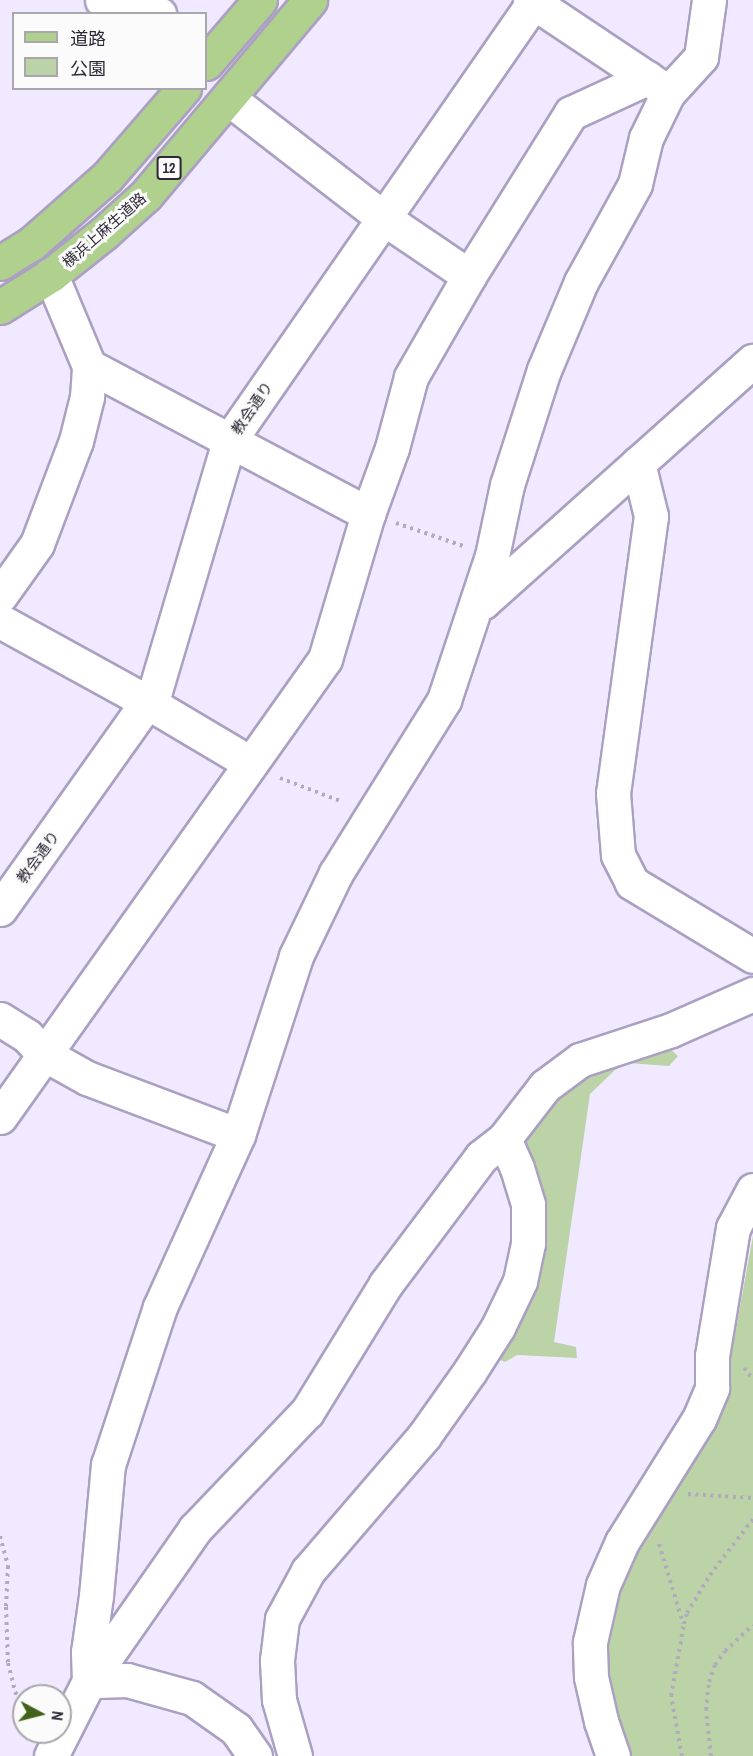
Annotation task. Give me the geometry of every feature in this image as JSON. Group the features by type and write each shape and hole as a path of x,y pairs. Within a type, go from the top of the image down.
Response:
{"main road":[{"path":"211,46 260,0"},
{"name":"横浜上麻生道路","path":"0,307 51,275 104,233 146,195 310,0"},
{"path":"0,263 31,244 107,177 182,90"}],"street":[{"path":"102,0 151,12"},
{"path":"0,1117 325,659 368,514 392,448 411,377 469,276 571,113 657,86 701,57 709,0"},
{"path":"533,1 657,86"},
{"name":"教会通り","path":"0,909 149,703 159,680 229,441 533,1"},
{"path":"89,1681 88,1652 96,1596 108,1465 160,1308 238,1135 296,956 336,873 444,700 492,556 507,485 544,370 581,282 635,184 657,86"},
{"path":"228,98 382,217 469,276"},
{"path":"0,596 37,544 76,441 87,397 89,366 51,275"},
{"path":"478,601 483,602 753,361"},
{"path":"89,366 368,514"},
{"path":"638,463 651,516 613,793 618,855 632,883 753,956"},
{"path":"0,621 149,703 250,763"},
{"path":"51,1756 89,1681 195,1529 307,1412 385,1285 482,1157 504,1139 544,1086 580,1060 671,1030 753,994"},
{"path":"0,1019 27,1036 44,1054 87,1078 238,1135"},
{"path":"295,1756 279,1700 277,1660 282,1619 308,1571 424,1436 470,1371 498,1327 520,1281 528,1243 528,1204 517,1168 504,1139"},
{"path":"613,1756 601,1720 591,1677 590,1642 603,1585 621,1542 699,1419 712,1388 712,1356 734,1228 753,1190"},
{"path":"89,1681 127,1680 192,1698 236,1729 255,1756"}],"path":[{"path":"368,514 492,556"},
{"path":"250,763 273,775 374,815"},
{"path":"684,1624 649,1497 753,1498"},
{"path":"682,1756 671,1696 687,1613 711,1575 753,1519"},
{"path":"0,1536 8,1566 6,1607 8,1663 13,1684"},
{"path":"711,1756 706,1710 709,1682 715,1665 725,1651 753,1625"}],"green space":[{"path":"664,1043 678,1056 669,1066 628,1063 615,1070 590,1094 554,1342 576,1347 577,1358 517,1355 505,1362 491,1356 522,1298 514,1141 569,1079"},
{"path":"753,1236 753,1756 624,1756 618,1745 603,1642 639,1542 726,1383"}]}
